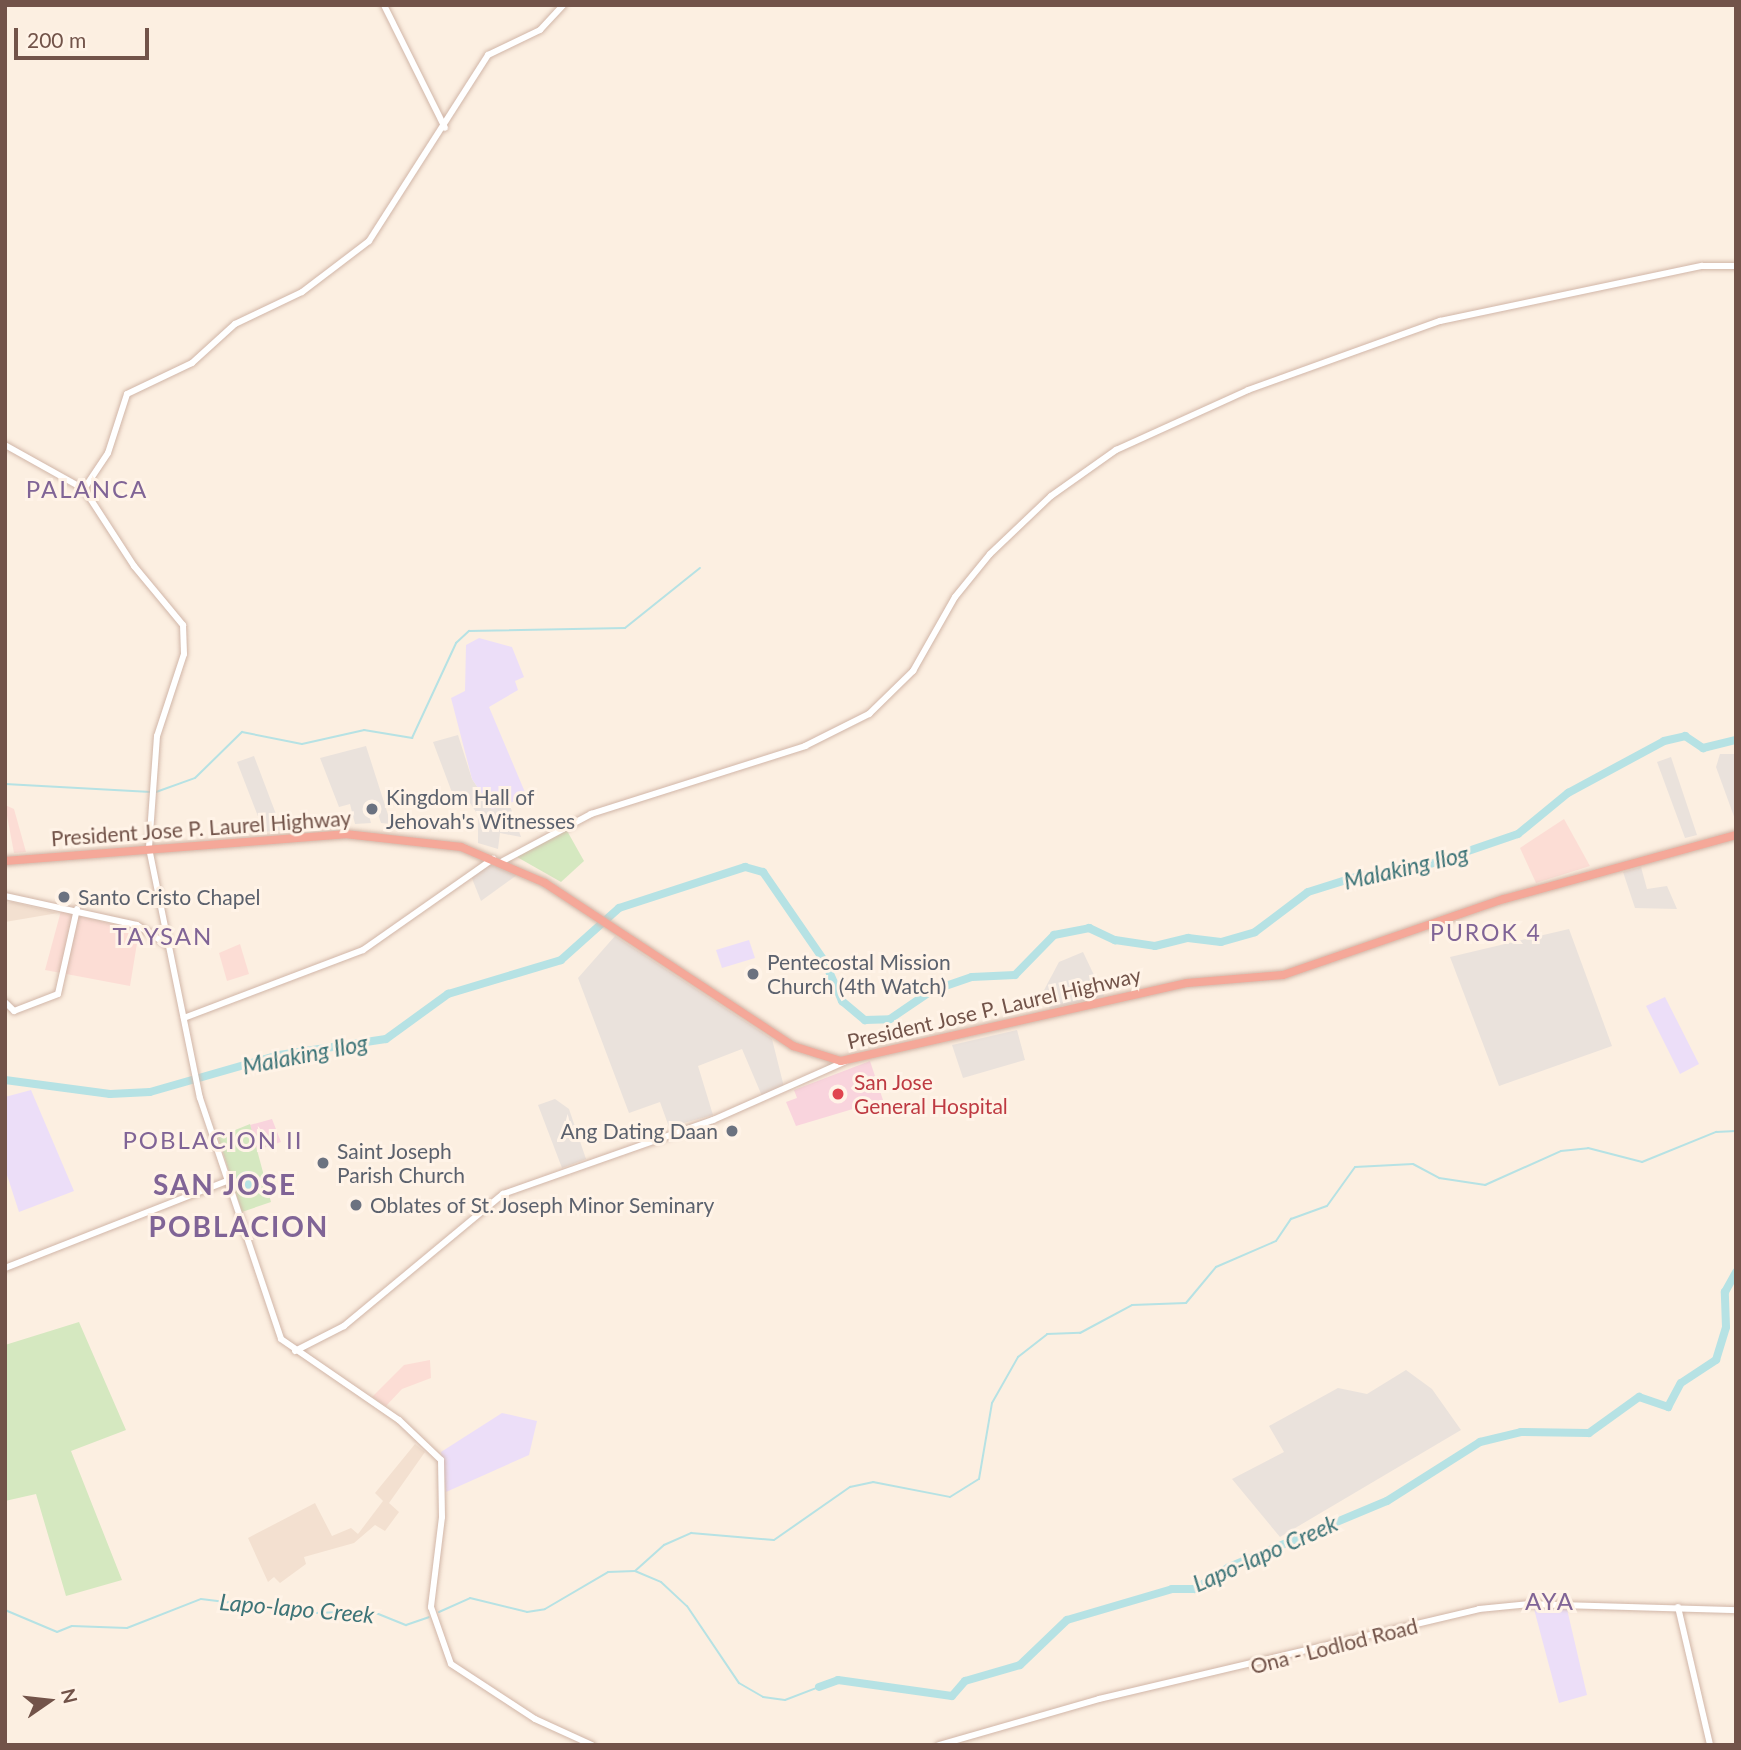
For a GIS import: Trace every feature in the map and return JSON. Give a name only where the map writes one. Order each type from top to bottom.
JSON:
[{"type":"highway","name":"President Jose P. Laurel Highway","points":[[5,861],[358,834],[433,841],[499,859],[588,910],[793,1046],[820,1059],[849,1060],[1187,983],[1283,975],[1504,900],[1736,835]]},
{"type":"main road","points":[[384,5],[445,128]]},
{"type":"main road","points":[[85,489],[108,453],[127,394],[192,363],[242,319],[326,277],[369,241],[445,128],[488,55],[540,30],[563,5]]},
{"type":"main road","points":[[184,1018],[363,950],[499,859],[591,814],[805,746],[869,713],[913,671],[955,597],[990,554],[1051,496],[1116,450],[1248,390],[1440,321],[1702,266],[1736,266]]},
{"type":"main road","points":[[5,445],[85,489],[134,566],[183,625],[184,654],[162,716],[150,798],[149,848],[197,1087],[281,1339],[399,1420],[441,1460],[442,1517],[431,1607],[446,1657],[451,1664],[534,1719],[589,1744]]},
{"type":"main road","points":[[5,896],[77,909],[137,925],[167,945]]},
{"type":"main road","points":[[5,1002],[13,1011],[58,995],[77,909]]},
{"type":"main road","points":[[295,1351],[344,1326],[503,1194],[713,1120],[849,1060]]},
{"type":"main road","points":[[5,1268],[227,1181]]},
{"type":"main road","name":"Ona - Lodlod Road","points":[[939,1745],[1066,1707],[1464,1612],[1530,1604],[1736,1610]]},
{"type":"main road","points":[[1678,1607],[1710,1745]]},
{"type":"shaded area","points":[[479,638],[512,647],[524,677],[515,681],[518,690],[489,707],[527,797],[492,809],[472,779],[451,698],[465,691],[466,645]]},
{"type":"shaded area","points":[[458,735],[472,779],[492,809],[509,803],[521,837],[500,833],[498,849],[478,843],[478,815],[468,800],[456,803],[433,742]]},
{"type":"shaded area","points":[[366,746],[391,824],[381,823],[374,802],[366,805],[371,823],[355,824],[350,804],[339,807],[320,758]]},
{"type":"shaded area","points":[[1720,754],[1736,754],[1736,822],[1716,767]]},
{"type":"shaded area","points":[[254,756],[282,830],[264,832],[237,762]]},
{"type":"shaded area","points":[[1671,757],[1697,835],[1685,838],[1657,762]]},
{"type":"shaded area","points":[[5,805],[14,809],[26,852],[14,853]]},
{"type":"shaded area","points":[[1564,819],[1590,866],[1536,883],[1520,848]]},
{"type":"shaded area","points":[[491,863],[517,875],[481,901],[471,876]]},
{"type":"shaded area","points":[[1641,867],[1647,889],[1667,886],[1677,909],[1635,908],[1623,872]]},
{"type":"shaded area","points":[[12,902],[58,913],[5,922],[5,903]]},
{"type":"shaded area","points":[[61,911],[139,931],[130,986],[45,970]]},
{"type":"shaded area","points":[[1569,929],[1612,1046],[1499,1086],[1450,957]]},
{"type":"shaded area","points":[[615,936],[772,1039],[784,1087],[762,1096],[742,1049],[698,1066],[713,1115],[669,1127],[660,1102],[629,1113],[578,978]]},
{"type":"shaded area","points":[[749,940],[755,958],[722,968],[716,950]]},
{"type":"shaded area","points":[[240,944],[249,974],[227,981],[219,953]]},
{"type":"shaded area","points":[[1083,952],[1104,996],[1050,1009],[1043,992],[1059,962]]},
{"type":"shaded area","points":[[1665,997],[1699,1064],[1680,1074],[1646,1006]]},
{"type":"shaded area","points":[[1017,1030],[1025,1060],[963,1078],[952,1045]]},
{"type":"shaded area","name":"San Jose General Hospital","points":[[870,1061],[883,1100],[796,1126],[786,1102],[797,1098],[794,1090]]},
{"type":"shaded area","points":[[31,1090],[74,1191],[19,1212],[5,1169],[5,1097]]},
{"type":"shaded area","points":[[555,1099],[569,1109],[586,1159],[562,1168],[538,1105]]},
{"type":"shaded area","points":[[272,1119],[281,1142],[257,1150],[250,1125]]},
{"type":"shaded area","points":[[430,1360],[431,1378],[402,1389],[386,1406],[372,1397],[404,1365]]},
{"type":"shaded area","points":[[1406,1370],[1432,1389],[1461,1430],[1280,1537],[1232,1479],[1284,1452],[1269,1426],[1338,1388],[1367,1394]]},
{"type":"shaded area","points":[[502,1413],[537,1421],[529,1455],[446,1492],[441,1452]]},
{"type":"shaded area","points":[[415,1444],[425,1452],[389,1503],[399,1512],[385,1531],[375,1525],[354,1543],[304,1557],[306,1564],[280,1583],[274,1577],[268,1582],[248,1538],[315,1503],[332,1536],[351,1528],[358,1534],[383,1501],[375,1493]]},
{"type":"shaded area","points":[[1534,1609],[1567,1609],[1587,1695],[1559,1703]]},
{"type":"green space","points":[[566,829],[584,861],[561,882],[517,857]]},
{"type":"green space","points":[[250,1124],[271,1202],[242,1212],[218,1137]]},
{"type":"green space","points":[[79,1322],[126,1430],[71,1451],[122,1580],[66,1596],[36,1494],[5,1501],[5,1345]]},
{"type":"water","points":[[248,1171],[257,1175],[261,1184],[257,1193],[248,1197],[239,1193],[235,1184],[239,1175]]},
{"type":"waterway","points":[[156,792],[195,778],[242,732],[302,744],[364,730],[412,738],[456,643],[469,631],[625,628],[700,568]]},
{"type":"waterway","name":"Malaking Ilog","points":[[5,1080],[110,1094],[150,1092],[279,1055],[386,1039],[448,994],[561,960],[619,908],[745,867],[763,872],[825,962],[842,1001],[865,1020],[890,1019],[931,991],[972,977],[1015,975],[1054,935],[1089,928],[1115,940],[1155,946],[1188,938],[1221,942],[1255,932],[1308,892],[1359,876],[1410,871],[1518,834],[1568,793],[1664,741],[1685,736],[1703,748],[1736,740]]},
{"type":"waterway","points":[[5,784],[151,792]]},
{"type":"waterway","points":[[635,1571],[664,1545],[691,1533],[774,1540],[850,1487],[873,1482],[950,1497],[979,1479],[992,1403],[1018,1357],[1047,1334],[1080,1333],[1132,1305],[1186,1303],[1216,1267],[1276,1241],[1291,1219],[1327,1206],[1355,1167],[1413,1164],[1439,1178],[1485,1185],[1561,1151],[1588,1148],[1642,1162],[1716,1132],[1736,1131]]},
{"type":"waterway","name":"Lapo-lapo Creek","points":[[819,1687],[838,1680],[952,1696],[965,1681],[1020,1665],[1067,1620],[1172,1589],[1195,1589],[1229,1567],[1387,1501],[1480,1442],[1521,1432],[1589,1433],[1639,1397],[1668,1407],[1681,1383],[1716,1360],[1726,1327],[1725,1292],[1736,1272]]},
{"type":"waterway","name":"Lapo-lapo Creek","points":[[439,1612],[470,1598],[527,1612],[545,1609],[608,1572],[635,1571],[661,1582],[687,1606],[739,1683],[763,1697],[785,1700],[819,1687]]},
{"type":"waterway","name":"Lapo-lapo Creek","points":[[5,1610],[57,1632],[72,1626],[127,1628],[201,1599],[315,1613],[371,1611],[406,1625],[429,1617]]},
{"type":"place","name":"Kingdom Hall of Jehovah's Witnesses","points":[[372,809]]},
{"type":"place","name":"Santo Cristo Chapel","points":[[64,897]]},
{"type":"place","name":"Pentecostal Mission Church (4th Watch)","points":[[753,974]]},
{"type":"place","name":"San Jose General Hospital","points":[[838,1094]]},
{"type":"place","name":"Ang Dating Daan","points":[[732,1131]]},
{"type":"place","name":"Saint Joseph Parish Church","points":[[323,1163]]},
{"type":"place","name":"Oblates of St. Joseph Minor Seminary","points":[[356,1205]]},
{"type":"district","name":"PALANCA","points":[[87,489]]},
{"type":"district","name":"PUROK 4","points":[[1486,932]]},
{"type":"district","name":"TAYSAN","points":[[163,936]]},
{"type":"district","name":"POBLACION II","points":[[213,1140]]},
{"type":"district","name":"SAN JOSE","points":[[225,1184]]},
{"type":"district","name":"POBLACION","points":[[239,1226]]},
{"type":"district","name":"AYA","points":[[1550,1601]]}]
